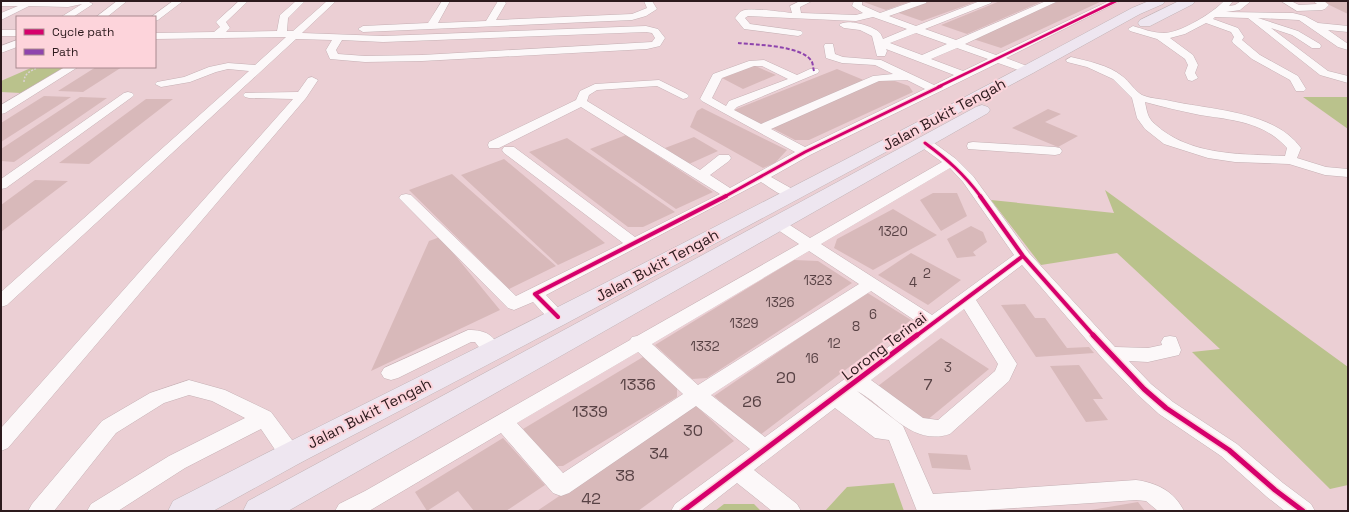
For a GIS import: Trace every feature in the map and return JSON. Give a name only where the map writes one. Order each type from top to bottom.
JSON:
[{"type":"highway","points":[[1132,13],[1147,1]]},
{"type":"highway","points":[[1132,13],[1159,1]]},
{"type":"highway","points":[[1138,27],[1194,3]]},
{"type":"highway","points":[[1119,36],[1194,3]]},
{"type":"highway","name":"Jalan Bukit Tengah","points":[[184,511],[290,454],[558,317],[1028,70],[1132,13]]},
{"type":"highway","name":"Jalan Bukit Tengah","points":[[259,511],[1071,60],[1106,43]]},
{"type":"street","points":[[1,4],[68,4],[83,1]]},
{"type":"street","points":[[68,16],[92,1]]},
{"type":"street","points":[[102,16],[123,1]]},
{"type":"street","points":[[156,17],[179,1]]},
{"type":"street","points":[[217,35],[225,28],[221,22],[244,1]]},
{"type":"street","points":[[291,34],[283,17],[301,1]]},
{"type":"street","points":[[1,301],[257,68],[291,34],[332,1]]},
{"type":"street","points":[[432,25],[446,1]]},
{"type":"street","points":[[157,35],[291,34],[490,22],[632,17],[643,14],[652,8],[648,1]]},
{"type":"street","points":[[797,15],[795,6],[808,1]]},
{"type":"street","points":[[798,33],[747,27],[740,18],[746,13],[756,12],[775,15],[856,18],[877,15],[923,1]]},
{"type":"street","points":[[963,75],[881,43],[988,1]]},
{"type":"street","points":[[922,59],[1054,1]]},
{"type":"street","points":[[406,198],[514,304],[730,194],[804,152],[1116,1]]},
{"type":"street","points":[[1160,36],[1172,35],[1213,14],[1229,1]]},
{"type":"street","points":[[1213,14],[1237,8],[1247,1]]},
{"type":"street","points":[[1285,1],[1296,8],[1322,7],[1324,5],[1317,1]]},
{"type":"street","points":[[857,2],[860,8],[877,15],[1028,70]]},
{"type":"street","points":[[490,22],[501,3]]},
{"type":"street","points":[[748,3],[756,12]]},
{"type":"street","points":[[1,17],[30,4]]},
{"type":"street","points":[[1213,14],[1252,18],[1295,33],[1316,46]]},
{"type":"street","points":[[1213,14],[1235,30],[1239,37],[1238,41],[1246,49],[1256,57],[1294,78],[1300,89]]},
{"type":"street","points":[[1236,16],[1294,16],[1302,18],[1342,45],[1348,47]]},
{"type":"street","points":[[1252,18],[1324,73],[1348,80]]},
{"type":"street","points":[[836,25],[862,27],[876,34],[882,51],[877,62]]},
{"type":"street","points":[[1314,26],[1348,29]]},
{"type":"street","points":[[1138,27],[1160,36],[1189,57],[1194,65],[1190,72],[1192,78]]},
{"type":"street","points":[[291,34],[382,39],[646,29],[655,31],[660,38],[656,44],[647,46],[422,58],[365,59],[334,57],[331,50],[339,37]]},
{"type":"street","points":[[1,33],[16,33]]},
{"type":"street","points":[[525,52],[528,34]]},
{"type":"street","points":[[1,50],[16,43]]},
{"type":"street","points":[[829,46],[830,56],[842,60],[877,62],[934,89]]},
{"type":"street","points":[[1071,60],[1110,73],[1138,97],[1202,111],[1227,114],[1260,123],[1282,135],[1294,148],[1290,160]]},
{"type":"street","points":[[797,79],[764,63],[753,63],[717,76],[706,99],[804,152]]},
{"type":"street","points":[[195,66],[257,68]]},
{"type":"street","points":[[161,84],[186,80],[213,68],[228,66]]},
{"type":"street","points":[[1,110],[71,68]]},
{"type":"street","points":[[728,111],[733,104],[814,71]]},
{"type":"street","points":[[761,129],[877,78],[885,76],[910,77]]},
{"type":"street","points":[[1,442],[302,96],[312,80]]},
{"type":"street","points":[[494,145],[581,102],[584,93],[595,87],[659,83],[683,96]]},
{"type":"street","points":[[1,185],[128,95]]},
{"type":"street","points":[[249,95],[302,96]]},
{"type":"street","points":[[1138,97],[1143,118],[1149,126],[1169,141],[1208,154],[1235,158],[1290,160],[1325,171],[1348,174]]},
{"type":"street","points":[[581,102],[730,194]]},
{"type":"street","points":[[925,142],[951,162],[968,179],[1023,256],[1110,354],[1154,399],[1229,450],[1275,490],[1303,511]]},
{"type":"street","points":[[974,146],[1055,151]]},
{"type":"street","points":[[509,150],[633,243]]},
{"type":"street","points":[[699,175],[708,171],[724,158]]},
{"type":"street","points":[[346,511],[373,498],[502,421],[810,245],[951,162]]},
{"type":"street","points":[[1,169],[23,170]]},
{"type":"street","points":[[762,177],[791,194]]},
{"type":"street","points":[[777,224],[933,324]]},
{"type":"street","name":"Lorong Terinai","points":[[683,511],[1023,256]]},
{"type":"street","points":[[502,421],[561,486],[698,395],[870,284]]},
{"type":"street","points":[[535,294],[558,317]]},
{"type":"street","points":[[846,390],[916,424],[927,428],[943,428],[1002,376],[1008,364],[967,298]]},
{"type":"street","points":[[391,373],[468,336],[480,336],[493,350]]},
{"type":"street","points":[[638,342],[762,453]]},
{"type":"street","points":[[1110,354],[1148,355],[1172,350],[1170,342]]},
{"type":"street","points":[[40,511],[109,427],[157,398],[189,386],[218,394],[264,418],[290,454]]},
{"type":"street","points":[[846,390],[896,432],[928,507],[1136,490],[1150,491],[1164,501],[1172,511]]},
{"type":"street","points":[[99,511],[177,462],[264,418]]},
{"type":"street","points":[[738,471],[789,511]]},
{"type":"green space","points":[[31,68],[63,68],[21,93],[1,92],[1,81]]},
{"type":"green space","points":[[1303,97],[1348,97],[1348,129]]},
{"type":"green space","points":[[1105,190],[1348,367],[1348,485],[1330,489],[1192,352],[1220,349],[1117,253],[1041,265],[991,200],[1114,213]]},
{"type":"green space","points":[[894,483],[904,511],[825,511],[847,487]]},
{"type":"green space","points":[[724,504],[754,504],[761,511],[715,511]]},
{"type":"building","points":[[861,1],[912,1],[886,10]]},
{"type":"building","points":[[927,1],[978,1],[922,21],[896,12]]},
{"type":"building","points":[[1000,1],[1043,1],[967,34],[941,25]]},
{"type":"building","points":[[1059,1],[1102,1],[1001,48],[973,39]]},
{"type":"building","points":[[1321,1],[1348,1],[1348,14]]},
{"type":"building","points":[[753,65],[776,75],[743,89],[720,77]]},
{"type":"building","points":[[94,68],[120,68],[83,92],[58,91]]},
{"type":"building","points":[[837,69],[866,81],[763,125],[734,110]]},
{"type":"building","points":[[881,80],[895,81],[909,86],[913,92],[809,140],[795,140],[772,128]]},
{"type":"building","points":[[44,96],[71,97],[1,142],[1,123]]},
{"type":"building","points":[[80,97],[107,98],[14,162],[1,161],[1,149]]},
{"type":"building","points":[[146,99],[173,99],[89,164],[59,163]]},
{"type":"building","points":[[702,108],[787,150],[775,163],[763,168],[690,127],[697,111]]},
{"type":"building","points":[[1048,109],[1061,114],[1045,122],[1078,136],[1058,147],[1012,128]]},
{"type":"building","points":[[626,135],[713,192],[676,209],[590,149]]},
{"type":"building","points":[[694,137],[718,151],[689,164],[665,148]]},
{"type":"building","points":[[567,138],[675,212],[643,227],[628,227],[529,152]]},
{"type":"building","points":[[504,159],[605,243],[558,265],[461,175]]},
{"type":"building","points":[[452,174],[556,266],[509,289],[409,190]]},
{"type":"building","points":[[35,180],[68,181],[1,232],[1,205]]},
{"type":"building","points":[[933,193],[957,193],[967,216],[941,231],[920,200]]},
{"type":"building","points":[[893,209],[937,235],[873,270],[834,248],[837,239]]},
{"type":"building","points":[[971,226],[983,232],[987,242],[973,252],[976,256],[957,258],[947,239]]},
{"type":"building","points":[[440,237],[500,310],[371,371],[429,241]]},
{"type":"building","points":[[911,253],[961,280],[928,305],[878,275]]},
{"type":"building","points":[[794,260],[818,261],[852,283],[707,378],[692,379],[655,345]]},
{"type":"building","points":[[866,292],[911,320],[760,435],[714,396]]},
{"type":"building","points":[[1025,304],[1035,318],[1045,318],[1067,348],[1089,347],[1094,353],[1036,357],[1001,305]]},
{"type":"building","points":[[941,338],[989,369],[926,421],[878,386]]},
{"type":"building","points":[[643,357],[677,386],[677,397],[563,466],[553,466],[523,429]]},
{"type":"building","points":[[1079,365],[1103,399],[1093,399],[1108,420],[1086,422],[1050,366]]},
{"type":"building","points":[[695,405],[734,441],[638,511],[537,511]]},
{"type":"building","points":[[503,438],[545,485],[506,511],[474,511],[458,491],[427,511],[415,492]]},
{"type":"building","points":[[928,453],[967,455],[971,470],[932,468]]},
{"type":"building","points":[[1138,502],[1145,511],[1091,511],[1091,510]]},
{"type":"marked path","points":[[738,43],[790,49],[807,57],[812,62],[814,71]]},
{"type":"cycle path","points":[[558,317],[535,294],[730,194],[805,152],[1116,1]]},
{"type":"cycle path","points":[[925,143],[951,162],[968,179],[1023,256],[1110,354],[1144,389],[1166,408],[1229,450],[1275,490],[1303,511]]},
{"type":"cycle path","points":[[683,511],[1023,256]]}]
